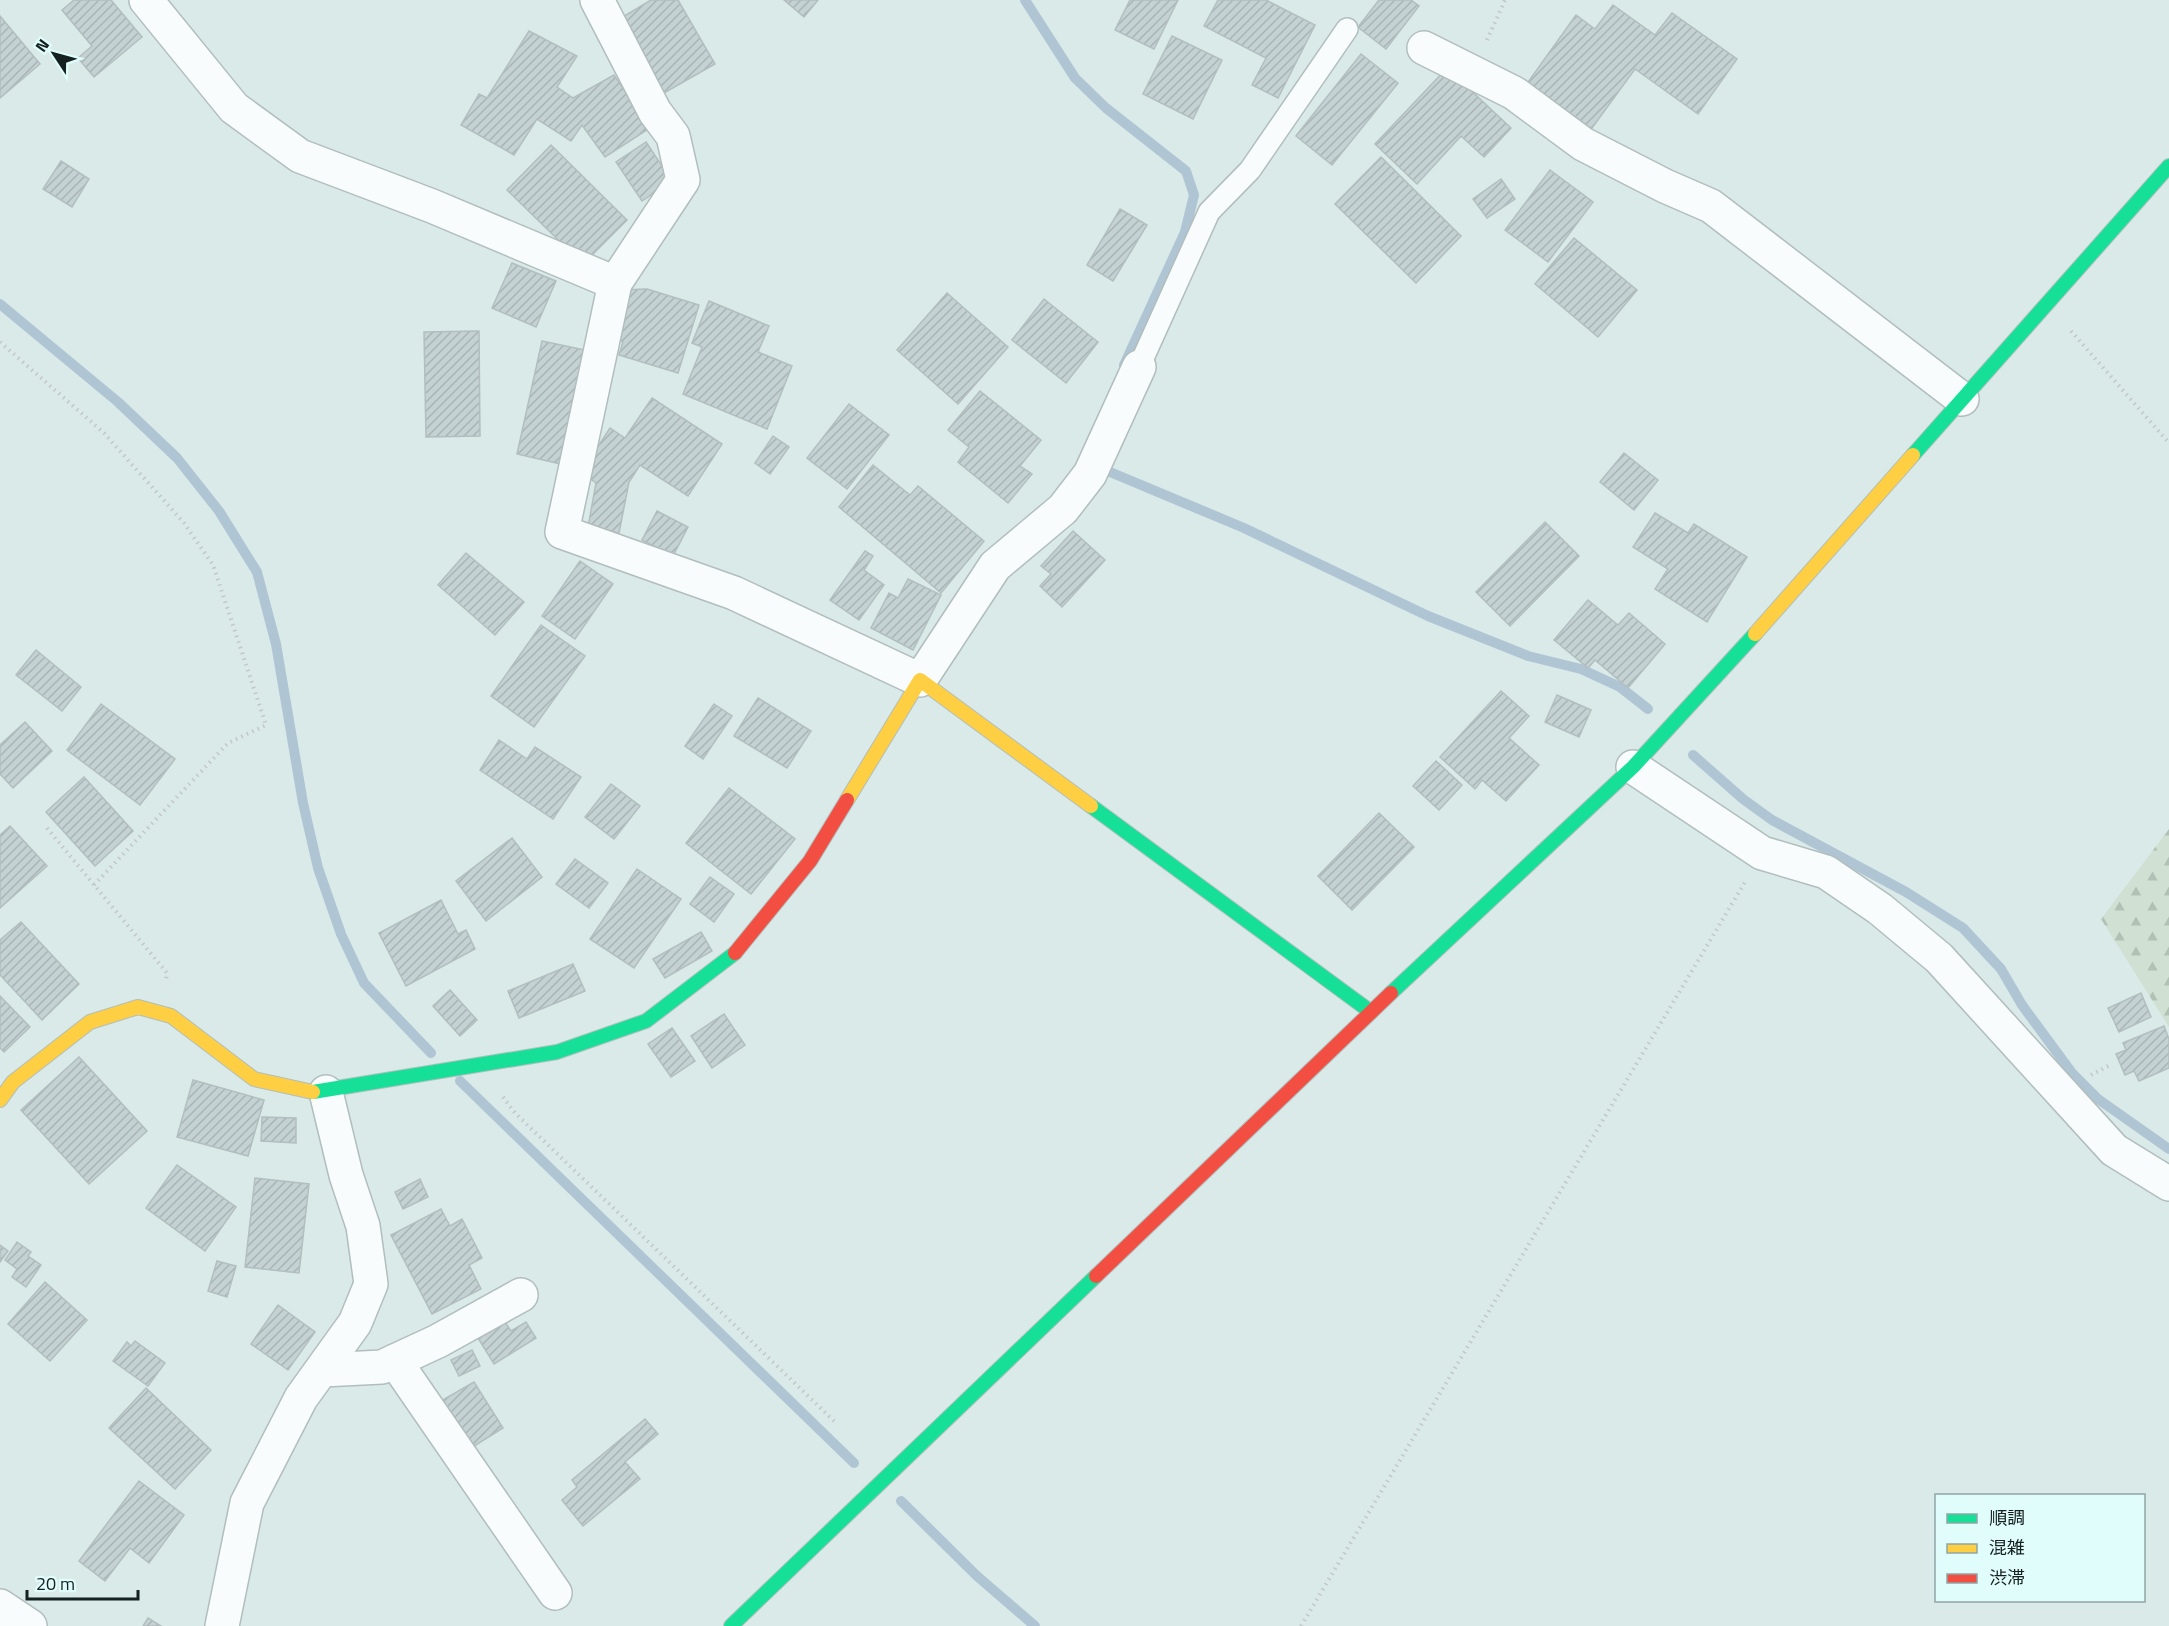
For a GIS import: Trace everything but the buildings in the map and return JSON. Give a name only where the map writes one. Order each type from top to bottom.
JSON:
[{"type":"street","points":[[146,0],[234,108],[300,156],[432,206],[615,283]]},
{"type":"street","points":[[597,0],[655,111],[673,136],[683,180],[615,283],[562,532],[734,593],[920,680],[1371,1012]]},
{"type":"street","points":[[1424,48],[1514,93],[1583,144],[1665,186],[1711,206],[1962,399]]},
{"type":"street","points":[[731,1626],[1371,1012],[1633,767],[1744,646],[2169,166]]},
{"type":"street","points":[[0,1100],[13,1082],[90,1022],[138,1007],[171,1016],[254,1079],[316,1094],[557,1052],[646,1021],[730,960],[810,861],[920,680],[995,566],[1063,509],[1090,474],[1139,367]]},
{"type":"street","points":[[1633,767],[1762,853],[1826,872],[1880,909],[1939,958],[2114,1150],[2169,1184]]},
{"type":"street","points":[[222,1626],[247,1503],[301,1398],[355,1323],[371,1284],[363,1226],[346,1175],[326,1092]]},
{"type":"street","points":[[322,1370],[382,1367],[520,1296]]},
{"type":"street","points":[[395,1360],[555,1593]]},
{"type":"street","points":[[0,1606],[30,1626]]},
{"type":"lane","points":[[1139,367],[1209,212],[1250,170],[1347,29]]},
{"type":"path","points":[[1473,73],[1505,0]]},
{"type":"path","points":[[2047,304],[2169,443]]},
{"type":"path","points":[[0,342],[104,433],[190,531],[213,565],[266,725],[228,743],[94,885]]},
{"type":"path","points":[[47,828],[167,974],[156,1012]]},
{"type":"path","points":[[1301,1626],[1762,853]]},
{"type":"path","points":[[2092,1074],[2110,1065]]},
{"type":"path","points":[[480,1066],[515,1113],[837,1424]]},
{"type":"green space","points":[[2169,829],[2169,1027],[2101,919]]},
{"type":"waterway","points":[[1025,0],[1075,78],[1106,108],[1186,171],[1194,195],[1185,232],[1124,365]]},
{"type":"waterway","points":[[0,304],[118,402],[177,458],[219,511],[257,572],[276,644],[303,803],[318,868],[341,934],[364,983],[431,1053]]},
{"type":"waterway","points":[[1098,467],[1244,528],[1428,616],[1528,656],[1581,669],[1620,687],[1648,709]]},
{"type":"waterway","points":[[1693,755],[1743,799],[1772,820],[1906,892],[1963,928],[2001,969],[2022,1005],[2072,1073],[2098,1099],[2169,1149]]},
{"type":"waterway","points":[[460,1081],[854,1463]]},
{"type":"waterway","points":[[901,1501],[977,1576],[1035,1626]]},
{"type":"traffic: fast","points":[[1913,455],[2169,166]]},
{"type":"traffic: fast","points":[[1391,993],[1633,767],[1755,634]]},
{"type":"traffic: fast","points":[[1091,806],[1371,1012]]},
{"type":"traffic: fast","points":[[313,1092],[557,1052],[646,1021],[735,953]]},
{"type":"traffic: fast","points":[[731,1626],[1096,1276]]},
{"type":"traffic: slow","points":[[1755,634],[1913,455]]},
{"type":"traffic: slow","points":[[847,800],[920,680],[1091,806]]},
{"type":"traffic: slow","points":[[0,1100],[13,1082],[90,1022],[138,1007],[171,1016],[254,1079],[313,1092]]},
{"type":"traffic: jam","points":[[735,953],[810,861],[847,800]]},
{"type":"traffic: jam","points":[[1096,1276],[1391,993]]}]
